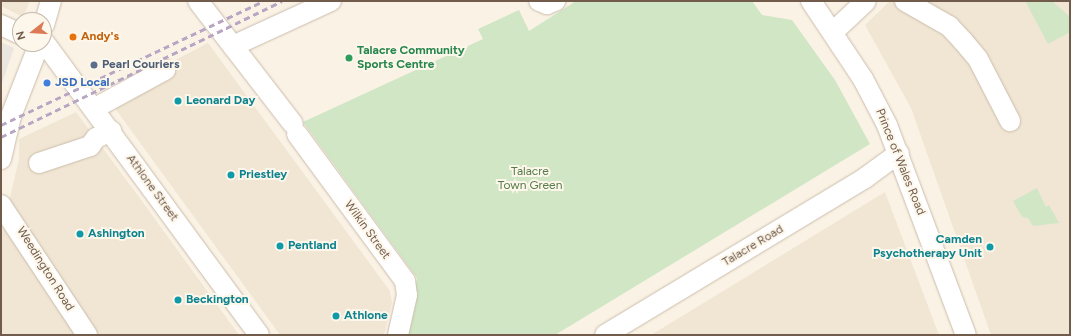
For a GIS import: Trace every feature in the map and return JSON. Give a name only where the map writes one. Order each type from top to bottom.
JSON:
[{"type":"street","points":[[48,12],[51,1]]},
{"type":"street","name":"Wilkin Street","points":[[198,1],[295,129],[405,282],[406,295],[398,335]]},
{"type":"street","points":[[233,46],[331,1]]},
{"type":"street","points":[[539,1],[547,4],[555,1]]},
{"type":"street","name":"Prince of Wales Road","points":[[811,1],[833,32],[872,93],[899,153],[966,335]]},
{"type":"street","points":[[833,32],[866,1]]},
{"type":"street","points":[[905,1],[949,26],[964,40],[978,59],[1010,121]]},
{"type":"street","points":[[1,25],[12,30]]},
{"type":"street","points":[[1,160],[11,116],[36,52]]},
{"type":"street","name":"Athlone Street","points":[[52,52],[95,108],[259,335]]},
{"type":"street","points":[[95,108],[165,70]]},
{"type":"street","points":[[39,163],[90,146],[96,138],[111,131]]},
{"type":"street","name":"Talacre Road","points":[[605,335],[865,178],[899,153]]},
{"type":"street","name":"Weedington Road","points":[[1,205],[87,335]]},
{"type":"shaded area","points":[[1,1],[30,1],[25,12],[13,12],[1,6]]},
{"type":"shaded area","points":[[890,1],[1070,1],[1070,335],[991,335],[911,108],[865,25]]},
{"type":"shaded area","points":[[1,42],[12,47],[13,52],[1,86]]},
{"type":"shaded area","points":[[208,43],[390,291],[392,303],[384,335],[280,335],[106,96]]},
{"type":"shaded area","points":[[76,112],[239,335],[1,335],[1,236],[19,159],[19,139]]},
{"type":"shaded area","points":[[885,192],[939,335],[651,335]]},
{"type":"green space","name":"Talacre Town Green","points":[[576,1],[752,1],[762,15],[792,20],[835,80],[870,144],[555,335],[407,335],[417,278],[303,122],[483,39],[478,29],[519,10],[529,31]]},
{"type":"green space","points":[[1025,1],[1052,1],[1070,17],[1070,32],[1048,44]]},
{"type":"green space","points":[[1037,188],[1046,207],[1049,205],[1059,223],[1033,226],[1028,218],[1022,217],[1013,201]]},
{"type":"railway","points":[[1,125],[263,1]]},
{"type":"railway","points":[[1,137],[282,1]]},
{"type":"place","name":"Andy's","points":[[73,37]]},
{"type":"place","name":"Talacre Community Sports Centre","points":[[349,58]]},
{"type":"place","name":"Pearl Couriers","points":[[94,65]]},
{"type":"place","name":"JSD Local","points":[[47,83]]},
{"type":"place","name":"Leonard Day","points":[[178,101]]},
{"type":"place","name":"Priestley","points":[[231,175]]},
{"type":"place","name":"Ashington","points":[[80,234]]},
{"type":"place","name":"Pentland","points":[[280,246]]},
{"type":"place","name":"Camden Psychotherapy Unit","points":[[990,247]]},
{"type":"place","name":"Beckington","points":[[178,300]]},
{"type":"place","name":"Athlone","points":[[336,316]]}]
